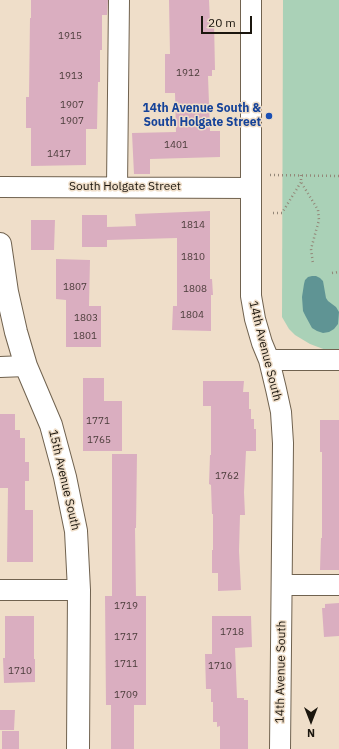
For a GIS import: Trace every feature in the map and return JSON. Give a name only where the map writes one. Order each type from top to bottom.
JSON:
[{"type":"main road","name":"15th Avenue South","points":[[0,244],[7,292],[16,332],[26,366],[51,425],[65,477],[76,531],[79,590],[78,749]]},
{"type":"street","points":[[117,187],[120,0]]},
{"type":"street","name":"14th Avenue South","points":[[251,0],[251,296],[255,320],[262,344],[270,360],[280,412],[283,443],[280,749]]},
{"type":"street","name":"South Holgate Street","points":[[0,187],[251,188]]},
{"type":"street","points":[[270,360],[339,360]]},
{"type":"street","points":[[0,366],[26,366]]},
{"type":"street","points":[[282,585],[339,585]]},
{"type":"street","points":[[0,590],[79,590]]},
{"type":"path","points":[[269,175],[339,176]]},
{"type":"path","points":[[301,175],[301,182],[318,210],[319,220],[311,249],[313,264]]},
{"type":"path","points":[[273,213],[282,213],[301,182]]},
{"type":"path","points":[[332,273],[339,272]]},
{"type":"green space","points":[[283,0],[339,0],[339,350],[326,350],[310,344],[295,335],[289,329],[282,317]]},
{"type":"water","points":[[312,276],[316,276],[323,281],[326,298],[336,307],[339,312],[338,324],[329,332],[323,333],[312,328],[303,311],[302,297],[305,280]]},
{"type":"building","points":[[31,0],[108,0],[107,15],[102,15],[102,50],[100,50],[100,82],[98,82],[97,129],[86,129],[86,165],[31,166],[31,128],[26,128],[26,97],[29,97]]},
{"type":"building","points":[[169,0],[209,0],[210,22],[214,22],[215,70],[212,70],[212,76],[208,76],[210,131],[220,131],[220,157],[150,159],[150,174],[134,174],[132,133],[176,132],[175,93],[165,93],[165,54],[170,54]]},
{"type":"building","points":[[210,211],[210,279],[212,279],[213,295],[211,295],[211,331],[172,330],[173,306],[177,306],[177,238],[107,240],[107,247],[82,247],[82,215],[107,215],[107,227],[136,226],[135,214]]},
{"type":"building","points":[[31,220],[55,220],[54,250],[31,250]]},
{"type":"building","points":[[56,259],[90,260],[89,306],[101,306],[101,347],[66,347],[66,300],[56,299]]},
{"type":"building","points":[[83,378],[104,378],[104,401],[122,401],[122,451],[83,451]]},
{"type":"building","points":[[203,381],[244,381],[243,392],[249,392],[249,409],[251,409],[251,419],[254,419],[254,429],[256,429],[256,451],[246,451],[244,492],[245,515],[240,515],[239,551],[241,590],[218,591],[218,573],[212,573],[213,514],[211,485],[209,484],[211,455],[211,406],[203,406]]},
{"type":"building","points":[[0,414],[15,414],[15,430],[20,430],[20,438],[25,438],[25,462],[29,462],[29,481],[25,481],[25,510],[33,510],[33,562],[7,562],[8,488],[0,488]]},
{"type":"building","points":[[320,420],[339,420],[339,570],[320,570],[322,538],[322,452],[320,452]]},
{"type":"building","points":[[112,454],[137,454],[135,528],[136,596],[146,596],[146,705],[134,705],[134,749],[111,749],[111,705],[106,705],[105,596],[112,596]]},
{"type":"building","points":[[339,603],[339,636],[324,637],[322,608],[325,608],[325,604]]},
{"type":"building","points":[[5,616],[34,616],[35,682],[4,683],[3,658],[5,658]]},
{"type":"building","points":[[212,616],[251,616],[252,647],[235,648],[237,698],[244,698],[244,700],[248,700],[248,749],[220,749],[220,726],[217,727],[217,722],[213,722],[213,702],[211,702],[211,689],[206,689],[205,654],[212,654]]},
{"type":"building","points":[[0,710],[15,710],[14,730],[0,730]]},
{"type":"building","points":[[2,731],[19,731],[19,749],[2,749]]},
{"type":"place","name":"14th Avenue South & South Holgate Street","points":[[269,116]]}]
